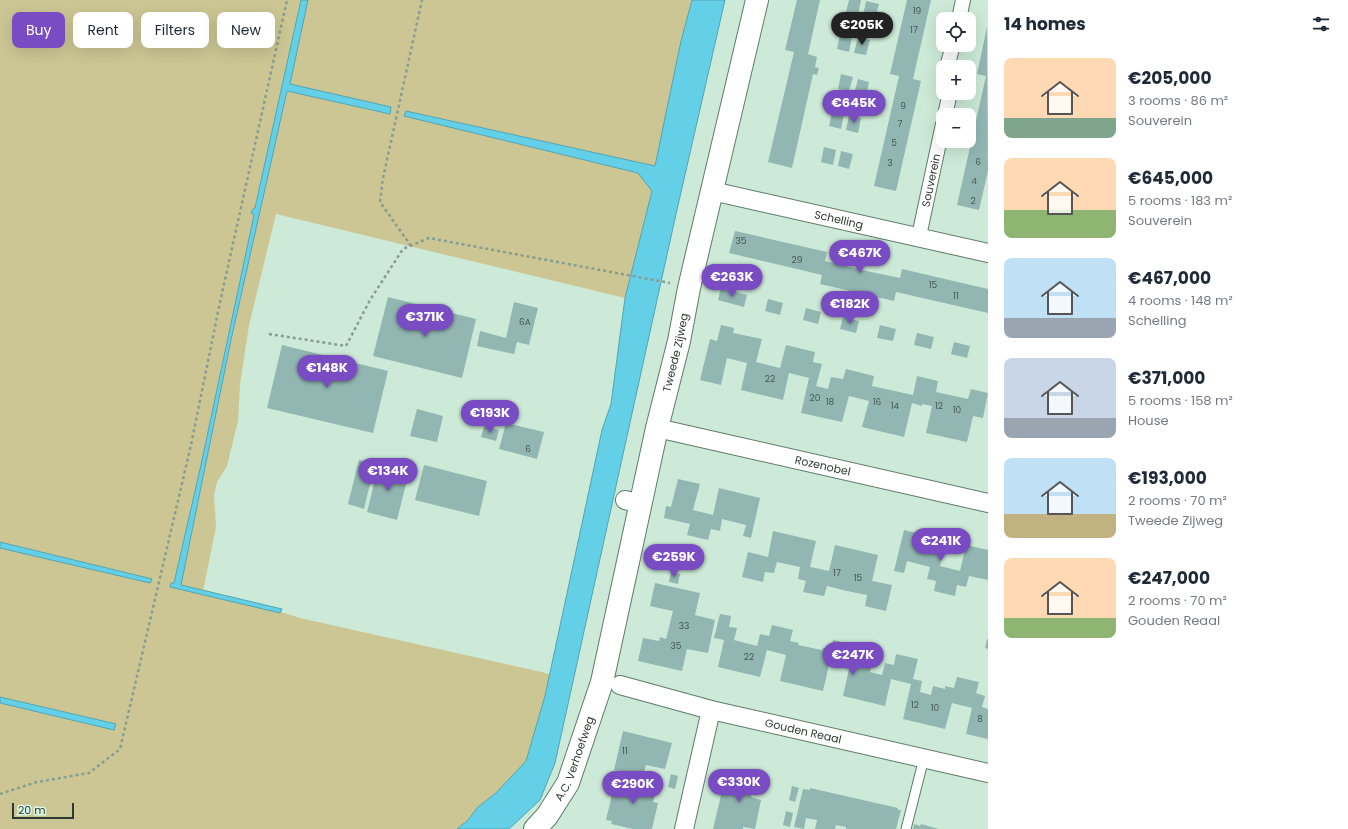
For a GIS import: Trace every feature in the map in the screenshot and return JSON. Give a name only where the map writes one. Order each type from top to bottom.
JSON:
[{"type":"street","name":"Tweede Zijweg","points":[[611,683],[633,502],[657,428],[679,341],[689,288],[757,0]]},
{"type":"street","points":[[960,12],[963,0]]},
{"type":"street","name":"Souverein","points":[[919,236],[938,148]]},
{"type":"street","name":"Schelling","points":[[712,191],[919,236],[988,253]]},
{"type":"street","name":"Rozenobel","points":[[657,428],[988,503]]},
{"type":"street","name":"Gouden Reaal","points":[[611,683],[711,710],[988,773]]},
{"type":"street","name":"A.C. Verhoefweg","points":[[536,829],[547,816],[568,783],[611,683]]},
{"type":"street","points":[[684,829],[711,710]]},
{"type":"lane","points":[[906,829],[924,758]]},
{"type":"path","points":[[0,794],[37,782],[89,773],[120,749],[191,445],[219,306],[287,0]]},
{"type":"path","points":[[411,246],[380,202],[383,178],[422,0]]},
{"type":"path","points":[[269,334],[346,346],[370,300],[403,249],[429,238],[665,282]]},
{"type":"shaded area","points":[[0,0],[301,0],[255,208],[253,209],[254,215],[174,584],[300,618],[550,674],[526,761],[496,793],[478,807],[468,820],[457,829],[0,829],[0,703],[114,730],[116,724],[0,697],[0,548],[150,583],[152,579],[0,542]]},
{"type":"shaded area","points":[[308,0],[692,0],[681,41],[655,166],[406,111],[405,116],[638,173],[652,191],[625,298],[276,214],[249,325],[240,384],[238,421],[227,466],[217,482],[214,495],[216,527],[203,591],[181,585],[231,340],[287,91],[389,114],[391,108],[289,84]]},
{"type":"water","points":[[301,0],[308,0],[290,84],[391,107],[390,114],[287,91],[231,340],[181,585],[282,609],[280,613],[170,587],[171,583],[174,583],[201,465],[254,215],[251,213],[255,208]]},
{"type":"water","points":[[692,0],[725,0],[676,214],[555,763],[540,800],[509,829],[457,829],[468,820],[478,807],[496,793],[526,761],[545,696],[602,430],[611,404],[625,298],[652,191],[638,173],[404,116],[406,111],[655,166],[681,41]]},
{"type":"water","points":[[0,542],[152,579],[150,583],[0,548]]},
{"type":"water","points":[[0,697],[116,724],[114,730],[0,703]]},
{"type":"building","points":[[797,0],[820,0],[808,54],[817,57],[815,67],[819,68],[817,75],[813,74],[792,168],[768,162],[794,52],[785,50]]},
{"type":"building","points":[[849,0],[861,0],[858,15],[846,12]]},
{"type":"building","points":[[907,0],[931,0],[913,79],[921,81],[896,191],[874,186],[899,76],[890,74]]},
{"type":"building","points":[[866,1],[879,4],[875,19],[863,16]]},
{"type":"building","points":[[987,27],[988,171],[979,210],[957,205],[970,148],[976,148],[976,120],[986,76],[977,74]]},
{"type":"building","points":[[840,35],[852,37],[849,52],[837,49]]},
{"type":"building","points":[[858,37],[870,40],[866,55],[854,53]]},
{"type":"building","points":[[841,74],[853,77],[849,91],[838,89]]},
{"type":"building","points":[[858,79],[869,82],[866,96],[854,94]]},
{"type":"building","points":[[832,112],[844,114],[841,129],[829,126]]},
{"type":"building","points":[[849,115],[861,118],[858,133],[846,130]]},
{"type":"building","points":[[824,147],[836,150],[833,165],[821,162]]},
{"type":"building","points":[[841,151],[853,154],[849,169],[838,166]]},
{"type":"building","points":[[735,231],[827,252],[825,261],[862,270],[900,278],[902,269],[988,289],[988,313],[896,292],[894,301],[820,284],[822,275],[729,253]]},
{"type":"building","points":[[721,288],[747,295],[744,307],[718,300]]},
{"type":"building","points":[[388,297],[476,319],[462,378],[373,356]]},
{"type":"building","points":[[768,299],[783,303],[780,315],[765,311]]},
{"type":"building","points":[[514,302],[538,308],[529,345],[517,342],[514,354],[477,346],[480,331],[506,338]]},
{"type":"building","points":[[806,308],[821,312],[818,324],[803,320]]},
{"type":"building","points":[[843,317],[859,321],[856,333],[840,329]]},
{"type":"building","points":[[721,325],[734,328],[733,333],[762,339],[756,362],[780,368],[786,345],[815,352],[813,362],[822,364],[816,386],[828,389],[831,377],[843,379],[846,369],[874,376],[872,386],[913,395],[917,376],[938,381],[936,392],[968,399],[971,389],[988,393],[983,418],[973,416],[967,442],[926,433],[932,406],[922,404],[922,406],[912,403],[904,437],[862,427],[869,401],[849,396],[842,422],[801,413],[809,378],[789,373],[783,400],[741,390],[747,363],[727,358],[721,385],[700,380],[710,339],[717,341]]},
{"type":"building","points":[[880,325],[896,329],[893,341],[877,338]]},
{"type":"building","points":[[917,333],[934,337],[931,349],[914,345]]},
{"type":"building","points":[[954,342],[970,346],[967,358],[951,354]]},
{"type":"building","points":[[282,345],[388,371],[373,433],[267,408]]},
{"type":"building","points":[[417,409],[443,416],[437,442],[410,436]]},
{"type":"building","points":[[506,423],[544,432],[537,459],[499,449]]},
{"type":"building","points":[[484,426],[499,430],[496,441],[481,437]]},
{"type":"building","points":[[359,460],[375,463],[364,509],[348,504]]},
{"type":"building","points":[[379,464],[409,472],[397,520],[367,512]]},
{"type":"building","points":[[424,465],[487,481],[479,516],[415,500]]},
{"type":"building","points":[[678,479],[700,484],[693,510],[713,515],[719,488],[760,498],[751,538],[743,536],[746,525],[722,519],[720,531],[711,529],[708,540],[687,535],[690,524],[664,518],[666,506],[671,507]]},
{"type":"building","points":[[904,530],[946,540],[940,566],[960,571],[966,545],[988,550],[988,580],[969,576],[966,587],[957,585],[955,596],[934,591],[936,581],[927,579],[930,567],[907,561],[904,573],[894,571]]},
{"type":"building","points":[[773,531],[816,541],[810,567],[829,571],[835,545],[878,555],[872,581],[892,585],[886,611],[865,606],[867,595],[827,586],[824,596],[803,592],[806,581],[798,579],[800,567],[777,562],[774,573],[765,572],[763,582],[742,577],[748,552],[768,557]]},
{"type":"building","points":[[671,572],[680,574],[678,584],[669,582]]},
{"type":"building","points":[[655,583],[700,593],[695,615],[715,620],[708,653],[687,649],[682,671],[638,661],[643,638],[659,641],[660,637],[666,639],[673,611],[650,606]]},
{"type":"building","points":[[720,614],[731,616],[729,627],[737,628],[734,640],[757,646],[760,634],[769,636],[772,625],[793,630],[790,641],[799,643],[798,645],[822,650],[823,648],[831,650],[833,640],[856,645],[853,655],[873,662],[870,672],[882,675],[885,663],[894,665],[896,654],[918,659],[913,679],[922,681],[920,692],[931,695],[933,686],[945,689],[945,686],[954,688],[957,677],[979,682],[976,693],[985,696],[982,707],[988,709],[988,739],[966,734],[972,708],[952,703],[945,729],[903,719],[911,684],[891,679],[885,706],[843,696],[849,669],[829,665],[823,691],[780,681],[786,655],[767,650],[760,677],[718,667],[724,640],[714,638]]},
{"type":"building","points":[[988,639],[988,649],[985,648]]},
{"type":"building","points":[[623,731],[672,743],[665,769],[646,765],[643,776],[614,770]]},
{"type":"building","points":[[728,771],[766,780],[764,790],[753,787],[751,797],[761,800],[755,829],[743,827],[743,829],[713,829]]},
{"type":"building","points":[[671,774],[678,776],[675,789],[668,787]]},
{"type":"building","points":[[616,778],[657,787],[653,802],[658,803],[652,829],[633,829],[611,824],[612,821],[606,820]]},
{"type":"building","points":[[792,786],[799,788],[795,802],[789,800]]},
{"type":"building","points":[[810,788],[898,808],[898,810],[901,810],[896,829],[846,829],[846,827],[836,825],[835,829],[815,829],[817,820],[806,818],[804,829],[794,827],[803,789],[810,790]]},
{"type":"building","points":[[786,811],[793,813],[790,827],[783,825]]},
{"type":"building","points":[[914,824],[920,826],[921,824],[939,829],[913,829]]}]
